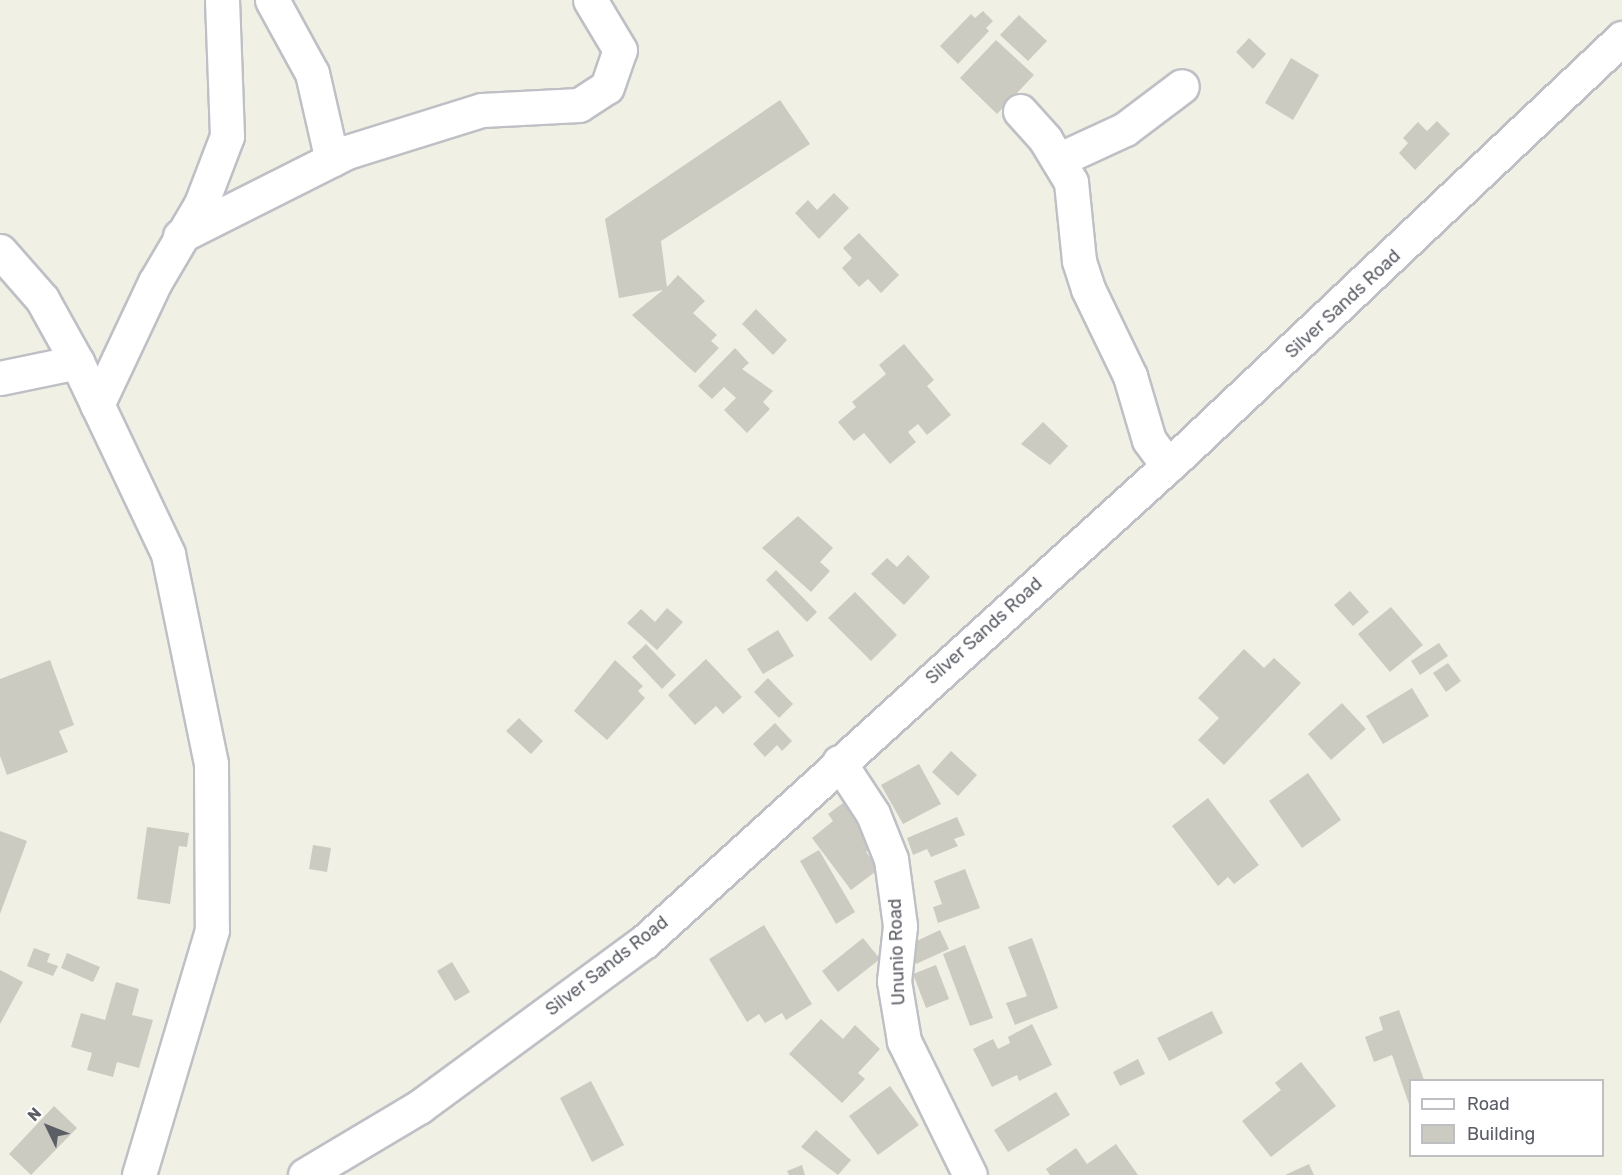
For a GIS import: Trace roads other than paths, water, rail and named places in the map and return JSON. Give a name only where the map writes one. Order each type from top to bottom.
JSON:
[{"type":"street","points":[[97,405],[180,236],[201,204],[227,136],[222,0]]},
{"type":"street","points":[[272,0],[312,73],[332,160]]},
{"type":"street","points":[[180,236],[332,160],[482,110],[579,105],[607,87],[620,50],[590,0]]},
{"type":"street","name":"Silver Sands Road","points":[[305,1175],[419,1107],[644,942],[839,762],[1168,466],[1622,38]]},
{"type":"street","points":[[1058,160],[1125,129],[1182,86]]},
{"type":"street","points":[[1020,111],[1058,160],[1076,198],[1079,261],[1088,289],[1130,376],[1149,440],[1168,466]]},
{"type":"street","points":[[0,251],[42,299],[77,362],[168,554],[211,764],[212,930],[140,1175]]},
{"type":"street","points":[[0,378],[77,362]]},
{"type":"street","name":"Ununio Road","points":[[839,762],[873,814],[891,859],[900,926],[894,981],[904,1041],[970,1175]]}]
